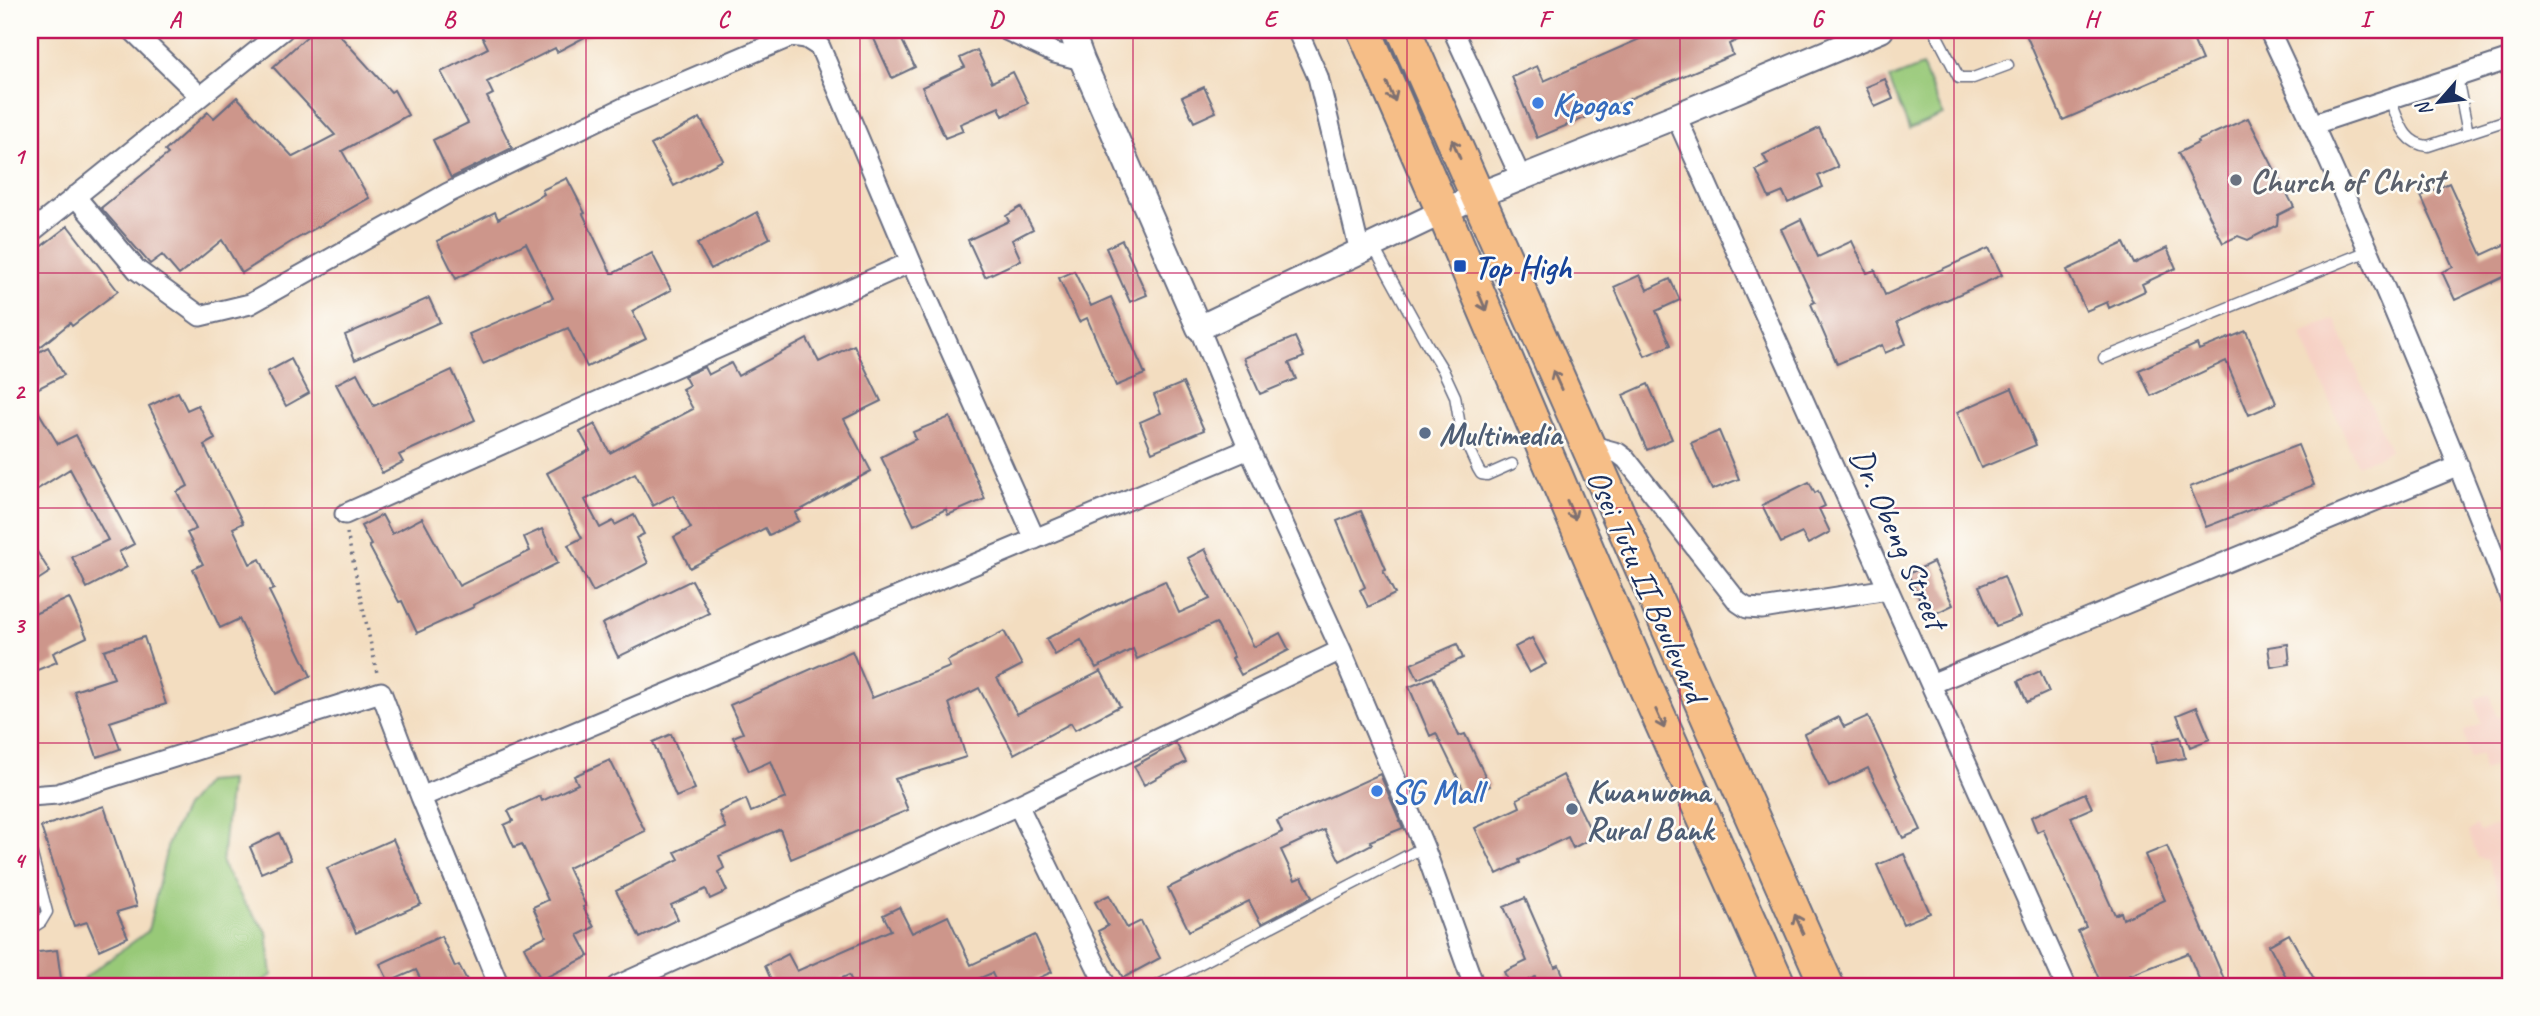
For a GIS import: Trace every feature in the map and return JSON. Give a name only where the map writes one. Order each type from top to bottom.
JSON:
[{"type":"highway","name":"Osei Tutu II Boulevard","points":[[1363,30],[1643,681],[1779,986]]},
{"type":"highway","name":"Osei Tutu II Boulevard","points":[[1404,30],[1827,986]]},
{"type":"street","points":[[132,30],[200,96]]},
{"type":"street","points":[[30,233],[283,30]]},
{"type":"street","points":[[1006,30],[1055,53],[1082,60]]},
{"type":"street","points":[[1071,30],[1249,449],[1341,650],[1424,847],[1474,986]]},
{"type":"street","points":[[1297,30],[1318,77],[1366,249]]},
{"type":"street","points":[[1452,30],[1521,178]]},
{"type":"street","points":[[2269,30],[2314,124],[2368,251],[2459,466],[2510,597]]},
{"type":"street","points":[[1199,328],[1476,196],[1676,117],[1868,32]]},
{"type":"street","points":[[75,196],[137,270],[200,316],[250,304],[448,193],[625,107],[792,36],[806,38],[820,47],[911,262],[1035,539]]},
{"type":"street","points":[[2314,124],[2510,59]]},
{"type":"street","name":"Dr. Obeng Street","points":[[1676,117],[2066,986]]},
{"type":"street","points":[[345,514],[911,262]]},
{"type":"street","points":[[1585,444],[1618,453],[1626,458],[1738,601],[1747,608],[1762,609],[1888,589]]},
{"type":"street","points":[[421,797],[1249,449]]},
{"type":"street","points":[[1931,684],[2459,466]]},
{"type":"street","points":[[617,986],[1018,805],[1341,650]]},
{"type":"street","points":[[30,796],[57,794],[381,692],[499,986]]},
{"type":"street","points":[[1018,805],[1106,986]]},
{"type":"lane","points":[[1934,30],[1959,78],[1973,78],[2008,65]]},
{"type":"lane","points":[[2457,77],[2468,132]]},
{"type":"lane","points":[[2390,100],[2403,131],[2410,141],[2418,145],[2428,146],[2510,119]]},
{"type":"lane","points":[[1366,249],[1443,370],[1455,396],[1461,432],[1481,474],[1487,475],[1512,464]]},
{"type":"lane","points":[[2104,358],[2368,251]]},
{"type":"lane","points":[[1157,986],[1424,847]]},
{"type":"lane","points":[[30,929],[41,922],[47,912],[31,851]]},
{"type":"path","points":[[345,514],[344,522],[381,692]]},
{"type":"shaded area","points":[[2335,319],[2390,451],[2357,465],[2301,333]]},
{"type":"shaded area","points":[[2490,693],[2497,717],[2510,716],[2510,749],[2500,754],[2505,762],[2510,760],[2510,792],[2502,765],[2483,771],[2480,754],[2469,759],[2463,732],[2481,723],[2475,699]]},
{"type":"shaded area","points":[[2510,821],[2510,925],[2487,860],[2478,858],[2468,832],[2476,825],[2479,832]]},
{"type":"green space","points":[[1922,66],[1943,115],[1909,129],[1889,79]]},
{"type":"green space","points":[[230,780],[222,864],[244,902],[267,932],[272,975],[257,986],[82,986],[84,978],[148,931],[168,843],[185,807],[206,782]]},
{"type":"building","points":[[314,30],[335,30],[391,92],[394,90],[408,115],[342,151],[369,198],[242,273],[222,240],[179,275],[162,255],[150,264],[101,208],[168,154],[165,151],[208,112],[214,118],[237,97],[293,157],[335,135],[273,67]]},
{"type":"building","points":[[479,30],[598,30],[557,52],[555,48],[487,82],[493,94],[487,97],[512,148],[451,178],[433,140],[468,123],[441,72],[488,48]]},
{"type":"building","points":[[870,30],[897,30],[915,67],[892,78]]},
{"type":"building","points":[[1660,30],[1759,30],[1729,44],[1733,55],[1537,138],[1512,77],[1537,66],[1544,81]]},
{"type":"building","points":[[2024,30],[2189,30],[2202,60],[2063,120]]},
{"type":"building","points":[[977,50],[992,82],[1013,72],[1028,103],[1003,116],[999,107],[960,124],[963,131],[945,138],[922,87],[965,67],[960,58]]},
{"type":"building","points":[[1885,79],[1893,99],[1875,107],[1866,87]]},
{"type":"building","points":[[1204,87],[1216,112],[1194,122],[1182,97]]},
{"type":"building","points":[[700,118],[723,160],[674,186],[651,145]]},
{"type":"building","name":"Church of Christ","points":[[2248,118],[2294,207],[2278,215],[2277,225],[2248,240],[2238,236],[2223,243],[2178,153],[2198,143],[2197,141]]},
{"type":"building","points":[[1819,128],[1838,167],[1818,176],[1823,187],[1788,203],[1783,192],[1769,198],[1756,170],[1768,164],[1763,155]]},
{"type":"building","points":[[567,178],[611,273],[652,253],[671,290],[632,311],[646,339],[587,367],[568,328],[483,364],[469,334],[553,298],[526,243],[456,279],[437,241],[495,212],[498,219],[544,194],[542,190]]},
{"type":"building","points":[[2449,183],[2482,255],[2510,242],[2510,274],[2455,300],[2442,272],[2453,267],[2421,196]]},
{"type":"building","points":[[1021,207],[1033,229],[1012,240],[1021,260],[985,277],[968,240],[1009,221],[1006,216]]},
{"type":"building","points":[[757,212],[770,238],[711,269],[697,244]]},
{"type":"building","points":[[1801,219],[1818,257],[1852,241],[1867,273],[1875,270],[1885,295],[1989,248],[2002,275],[1897,322],[1906,344],[1885,353],[1882,345],[1837,364],[1811,304],[1815,302],[1781,229]]},
{"type":"building","points":[[68,226],[118,291],[40,347],[30,334],[30,255]]},
{"type":"building","points":[[1122,240],[1147,295],[1130,302],[1106,248]]},
{"type":"building","points":[[2124,243],[2134,264],[2167,248],[2176,268],[2142,284],[2145,291],[2109,308],[2107,302],[2086,311],[2067,270]]},
{"type":"building","points":[[1074,271],[1091,306],[1111,297],[1145,374],[1116,386],[1087,318],[1079,322],[1059,278]]},
{"type":"building","points":[[1640,275],[1647,290],[1670,279],[1680,300],[1656,311],[1671,345],[1645,356],[1614,287]]},
{"type":"building","points":[[429,298],[440,322],[355,360],[345,335]]},
{"type":"building","points":[[2246,331],[2276,403],[2249,415],[2226,361],[2151,396],[2139,370],[2197,344],[2199,350]]},
{"type":"building","points":[[1295,337],[1304,357],[1289,363],[1296,379],[1260,394],[1244,358]]},
{"type":"building","points":[[807,339],[819,362],[854,345],[881,401],[844,419],[871,471],[795,513],[799,521],[769,535],[765,528],[690,568],[674,537],[691,528],[673,495],[653,506],[635,473],[585,500],[600,528],[613,521],[615,525],[634,515],[644,534],[636,538],[648,563],[593,592],[568,545],[582,538],[547,473],[590,450],[580,432],[595,424],[610,453],[693,409],[682,389],[689,385],[684,376],[704,367],[708,375],[731,363],[738,376]]},
{"type":"building","points":[[48,347],[64,375],[37,389],[30,375],[30,367],[37,363],[33,355]]},
{"type":"building","points":[[291,359],[309,393],[286,406],[267,372]]},
{"type":"building","points":[[452,370],[475,420],[399,455],[403,462],[382,473],[336,384],[357,373],[374,406]]},
{"type":"building","points":[[1183,383],[1204,430],[1152,452],[1140,422],[1161,413],[1154,395]]},
{"type":"building","points":[[1648,384],[1672,439],[1647,450],[1623,395]]},
{"type":"building","points":[[2012,388],[2036,445],[1981,468],[1957,412]]},
{"type":"building","points":[[178,392],[187,410],[198,405],[215,439],[204,445],[243,523],[233,528],[250,564],[260,559],[274,589],[269,591],[311,676],[276,694],[239,619],[220,628],[193,569],[203,564],[187,533],[196,529],[177,492],[188,486],[149,406]]},
{"type":"building","points":[[30,398],[58,444],[76,435],[134,544],[119,552],[127,567],[87,588],[72,557],[108,540],[70,469],[36,490],[30,480]]},
{"type":"building","points":[[950,417],[985,499],[948,515],[946,509],[914,525],[881,457],[916,439],[913,432]]},
{"type":"building","points":[[1719,431],[1739,479],[1712,490],[1691,443]]},
{"type":"building","points":[[2298,445],[2314,485],[2206,527],[2190,487]]},
{"type":"building","points":[[1809,482],[1815,493],[1818,491],[1825,506],[1819,509],[1830,532],[1808,544],[1802,533],[1781,543],[1762,505]]},
{"type":"building","points":[[1361,511],[1395,594],[1368,607],[1360,590],[1365,587],[1337,521]]},
{"type":"building","points":[[382,515],[392,534],[422,518],[459,586],[530,551],[524,537],[542,529],[558,563],[417,633],[402,601],[399,602],[369,546],[371,545],[361,526]]},
{"type":"building","points":[[30,541],[50,572],[30,585]]},
{"type":"building","points":[[1205,549],[1254,647],[1280,633],[1289,650],[1241,675],[1216,623],[1137,659],[1133,649],[1096,668],[1081,640],[1055,655],[1046,639],[1108,606],[1165,581],[1179,613],[1210,599],[1188,558]]},
{"type":"building","points":[[1933,562],[1953,605],[1928,617],[1908,574]]},
{"type":"building","points":[[2004,576],[2020,617],[1996,626],[1979,586]]},
{"type":"building","points":[[692,580],[709,613],[618,657],[602,624]]},
{"type":"building","points":[[69,598],[87,637],[53,653],[57,662],[30,673],[30,616]]},
{"type":"building","points":[[1004,631],[1022,665],[997,678],[1017,714],[1101,671],[1120,706],[1075,730],[1071,723],[1014,754],[979,688],[949,703],[966,757],[895,779],[908,810],[791,859],[780,829],[719,856],[724,868],[718,872],[727,891],[710,899],[706,889],[671,905],[678,919],[640,938],[616,891],[679,859],[675,852],[726,828],[719,812],[746,799],[751,812],[786,798],[771,761],[749,771],[733,737],[743,733],[730,705],[852,651],[872,698],[950,667],[947,661]]},
{"type":"building","points":[[144,637],[166,704],[110,722],[120,749],[97,757],[74,691],[114,678],[104,650]]},
{"type":"building","points":[[1532,638],[1546,664],[1529,673],[1515,647]]},
{"type":"building","points":[[1457,644],[1463,658],[1418,679],[1411,664]]},
{"type":"building","points":[[2288,644],[2290,664],[2271,667],[2268,647]]},
{"type":"building","points":[[2040,671],[2049,692],[2027,702],[2018,681]]},
{"type":"building","points":[[1433,677],[1459,736],[1465,734],[1490,786],[1467,797],[1436,733],[1430,736],[1409,687]]},
{"type":"building","points":[[2197,707],[2210,739],[2190,747],[2177,715]]},
{"type":"building","points":[[1868,716],[1921,830],[1903,838],[1868,768],[1829,787],[1804,734],[1839,717],[1844,727]]},
{"type":"building","points":[[671,734],[695,789],[676,797],[653,742]]},
{"type":"building","points":[[2180,737],[2185,758],[2156,763],[2152,743]]},
{"type":"building","points":[[1176,743],[1186,762],[1144,785],[1134,766]]},
{"type":"building","points":[[610,760],[645,831],[568,868],[594,927],[578,935],[589,956],[541,980],[524,947],[546,936],[533,907],[548,900],[522,844],[514,847],[504,825],[513,821],[508,811],[540,796],[542,801],[578,784],[574,776]]},
{"type":"building","points":[[1380,774],[1403,828],[1370,841],[1372,844],[1340,861],[1324,830],[1281,850],[1295,880],[1302,877],[1312,897],[1261,924],[1249,901],[1189,931],[1168,888],[1282,832],[1277,821]]},
{"type":"building","points":[[1563,775],[1594,837],[1573,848],[1568,837],[1519,860],[1520,863],[1497,874],[1475,828],[1520,807],[1517,799]]},
{"type":"building","points":[[2085,793],[2092,808],[2071,817],[2115,915],[2121,912],[2123,919],[2165,900],[2145,855],[2167,846],[2227,986],[2202,986],[2188,953],[2102,986],[2078,931],[2086,927],[2043,829],[2037,832],[2031,817]]},
{"type":"building","points":[[104,806],[137,906],[117,912],[128,937],[99,950],[87,922],[74,926],[41,827]]},
{"type":"building","points":[[279,833],[291,860],[261,873],[250,847]]},
{"type":"building","points":[[393,839],[421,904],[356,933],[327,868]]},
{"type":"building","points":[[1904,854],[1930,913],[1903,924],[1877,865]]},
{"type":"building","points":[[1109,895],[1127,928],[1141,921],[1160,958],[1123,978],[1098,931],[1108,926],[1095,902]]},
{"type":"building","points":[[1525,898],[1555,967],[1559,965],[1568,986],[1539,986],[1535,977],[1517,986],[1511,986],[1504,972],[1527,961],[1504,907]]},
{"type":"building","points":[[899,907],[912,933],[948,916],[971,965],[1035,935],[1052,972],[1021,986],[998,986],[992,973],[961,986],[854,986],[849,975],[823,986],[762,986],[772,982],[765,966],[788,954],[797,971],[891,930],[883,915]]},
{"type":"building","points":[[2289,934],[2318,986],[2291,986],[2269,945]]},
{"type":"building","points":[[441,936],[455,967],[459,965],[470,986],[424,986],[416,970],[389,982],[380,964]]},
{"type":"building","points":[[57,950],[62,986],[30,986],[30,953]]},
{"type":"place","name":"Kpogas","points":[[1538,103]]},
{"type":"place","name":"Church of Christ","points":[[2236,180]]},
{"type":"place","name":"Top High","points":[[1460,266]]},
{"type":"place","name":"Multimedia","points":[[1425,433]]},
{"type":"place","name":"SG Mall","points":[[1377,791]]},
{"type":"place","name":"Kwanwoma Rural Bank","points":[[1572,809]]}]
